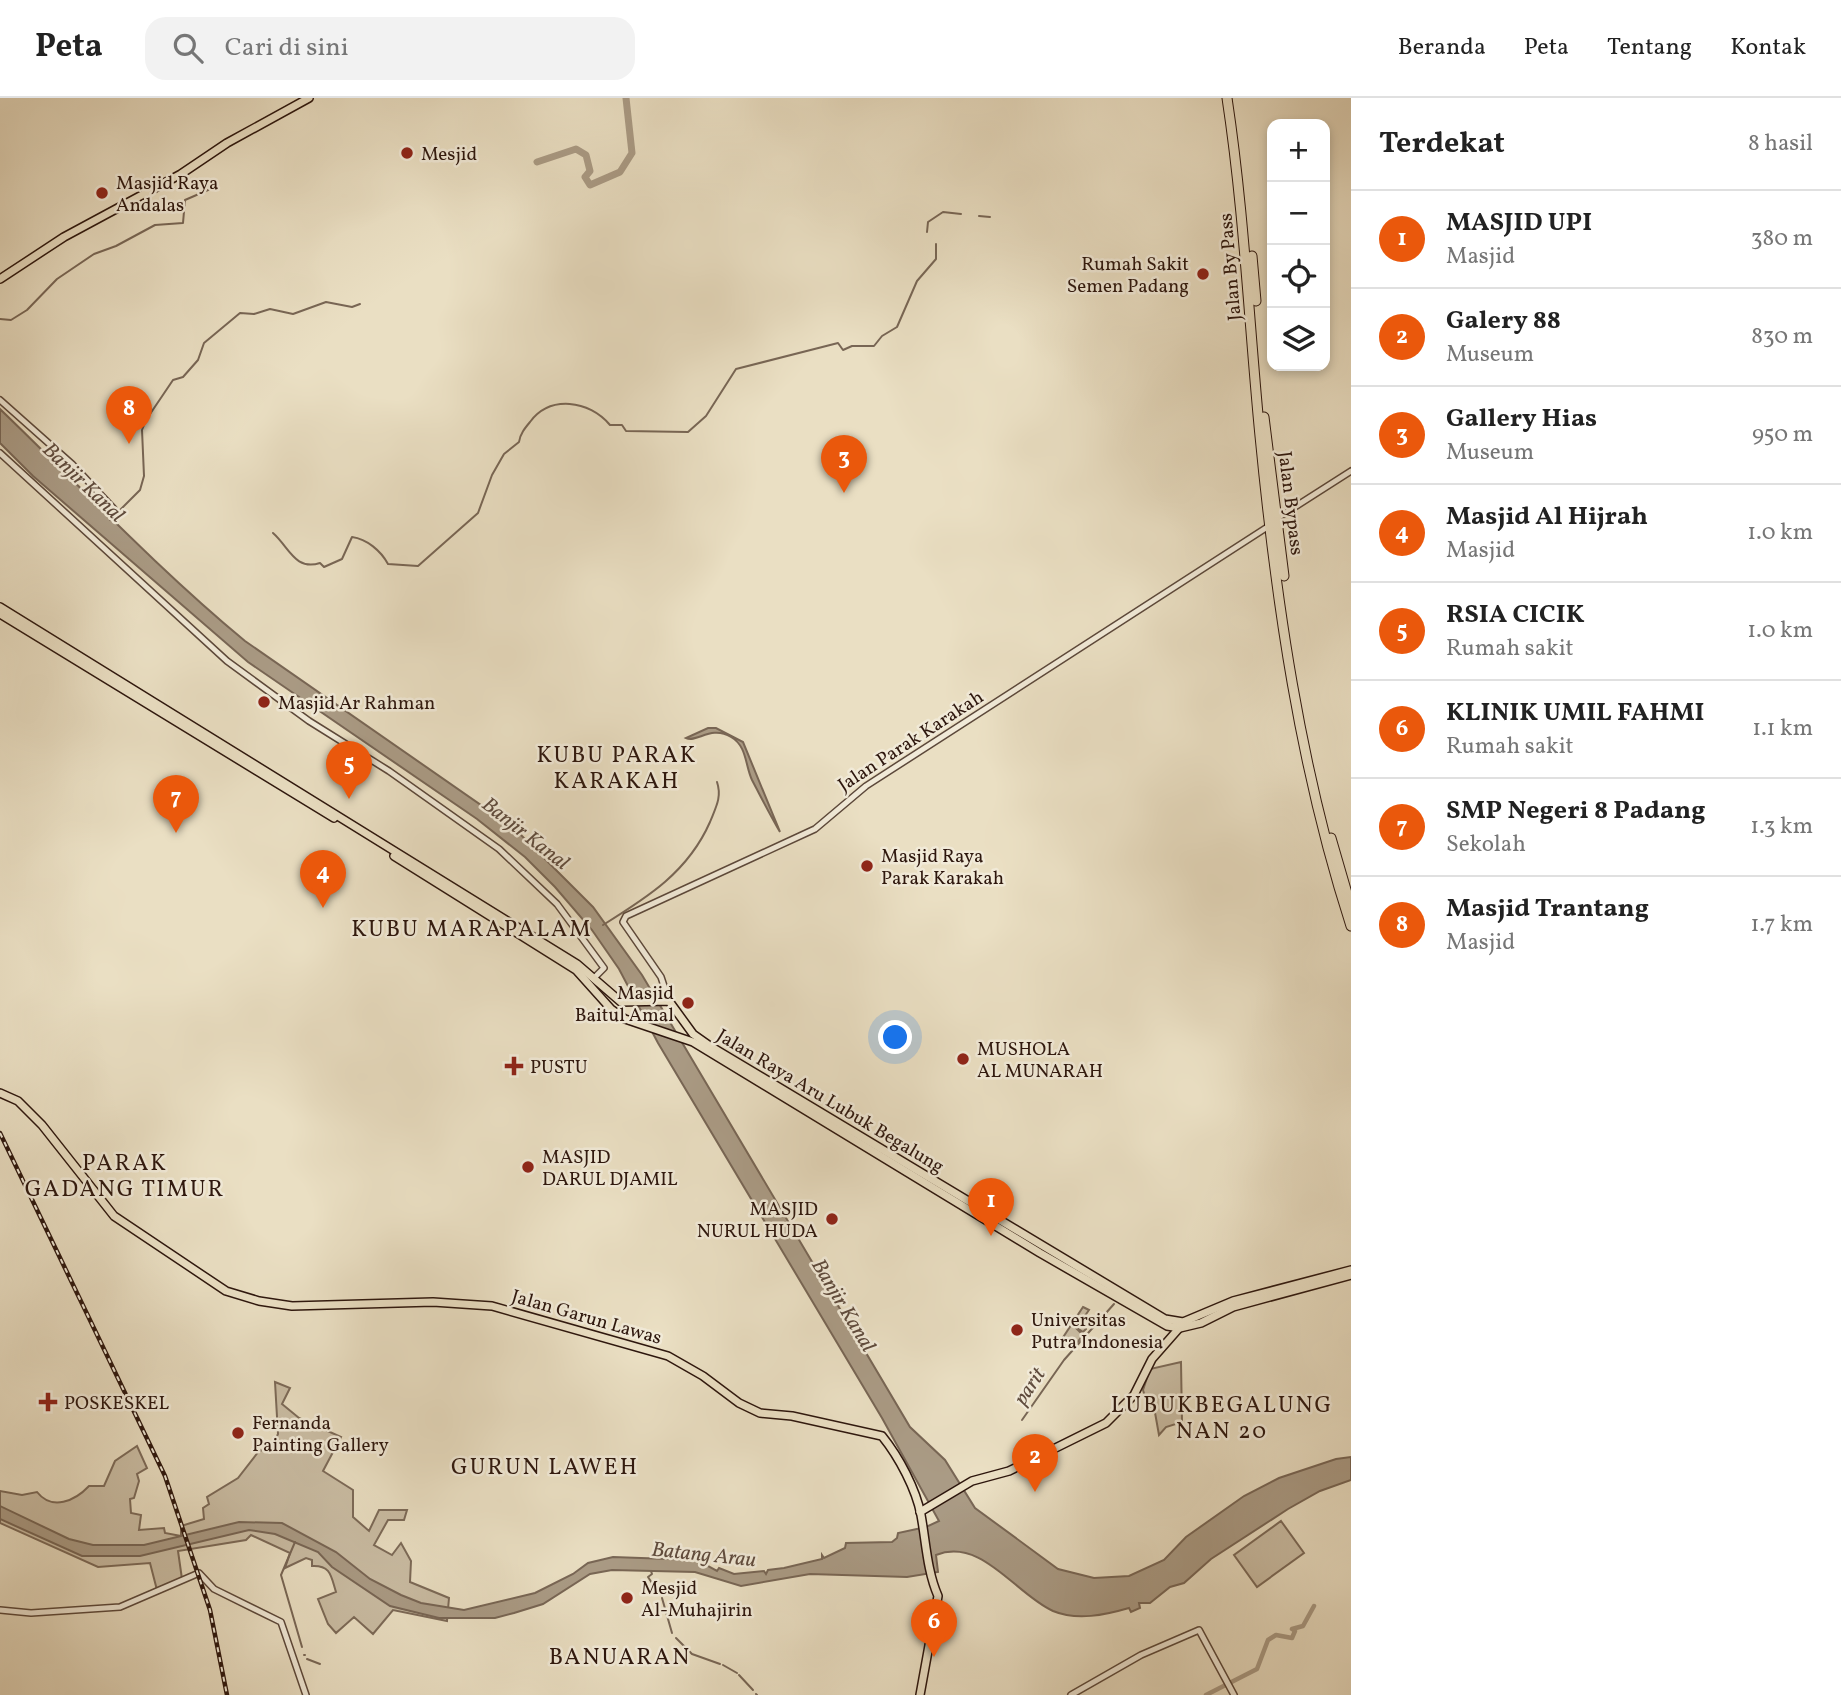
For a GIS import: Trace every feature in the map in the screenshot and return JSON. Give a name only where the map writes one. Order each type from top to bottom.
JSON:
[{"type":"highway","name":"Jalan By Pass","points":[[1227,98],[1251,277],[1260,434]]},
{"type":"highway","name":"Jalan Bypass","points":[[1233,98],[1273,523]]},
{"type":"highway","name":"Jalan Bypass","points":[[1260,434],[1297,682],[1322,807],[1351,907]]},
{"type":"highway","points":[[1297,682],[1315,798],[1351,926]]},
{"type":"main road","points":[[0,276],[63,233],[197,163],[309,98]]},
{"type":"main road","points":[[0,607],[199,734],[564,958],[594,978],[621,1002],[666,1000]]},
{"type":"main road","points":[[0,614],[31,629]]},
{"type":"main road","name":"Jalan Raya Aru Lubuk Begalung","points":[[564,958],[611,1009],[639,1025],[694,1042],[792,1098]]},
{"type":"main road","name":"Jalan Raya Aru Lubuk Begalung","points":[[666,1000],[693,1034],[850,1135],[1108,1290],[1174,1323]]},
{"type":"main road","name":"Jalan Garun Lawas","points":[[0,1093],[18,1101],[42,1125],[114,1216],[226,1291],[259,1301],[292,1306],[433,1302],[492,1306],[644,1347],[674,1360],[739,1403],[760,1413],[792,1416],[881,1436],[898,1461],[923,1513],[932,1582],[939,1601],[920,1695]]},
{"type":"main road","points":[[1311,1285],[1351,1270]]},
{"type":"main road","points":[[1174,1323],[1233,1301],[1351,1275]]},
{"type":"main road","points":[[923,1513],[967,1484],[1009,1471],[1106,1423],[1134,1395],[1152,1359],[1169,1339],[1174,1323]]},
{"type":"main road","points":[[1169,1339],[1174,1323]]},
{"type":"street","points":[[0,400],[72,464],[114,509]]},
{"type":"street","points":[[0,453],[228,661],[296,712],[389,771],[499,849],[557,904],[592,948],[604,968],[594,978]]},
{"type":"street","name":"Jalan Parak Karakah","points":[[666,1000],[661,977],[623,922],[626,915],[815,829],[866,786],[1351,471]]},
{"type":"street","points":[[0,1610],[31,1613],[114,1608],[199,1573],[214,1589],[281,1622],[306,1695]]},
{"type":"street","points":[[1071,1695],[1141,1655],[1199,1630],[1234,1695]]},
{"type":"shaded area","points":[[0,409],[151,557],[245,641],[514,828],[593,907],[642,975],[910,1427],[945,1460],[975,1508],[1058,1569],[1094,1578],[1129,1576],[1164,1560],[1186,1537],[1244,1496],[1279,1478],[1336,1459],[1351,1457],[1351,1480],[1320,1491],[1288,1509],[1211,1559],[1184,1583],[1170,1587],[1150,1603],[1139,1603],[1140,1608],[1131,1612],[1129,1608],[1101,1615],[1081,1616],[1053,1611],[983,1560],[953,1552],[936,1555],[938,1572],[907,1577],[810,1574],[741,1586],[695,1572],[612,1570],[590,1574],[543,1604],[514,1613],[495,1618],[439,1618],[390,1606],[332,1567],[318,1552],[275,1534],[249,1530],[140,1556],[82,1556],[0,1519],[0,1506],[69,1539],[93,1545],[144,1545],[239,1522],[282,1523],[336,1552],[370,1579],[401,1595],[421,1603],[464,1610],[535,1593],[573,1574],[588,1563],[613,1557],[697,1560],[717,1571],[719,1568],[734,1574],[764,1571],[766,1574],[768,1570],[822,1559],[822,1555],[824,1558],[845,1548],[846,1543],[892,1542],[898,1533],[926,1527],[939,1521],[882,1418],[658,1043],[619,969],[592,930],[525,857],[477,819],[248,662],[33,476],[0,443]]},
{"type":"shaded area","points":[[708,728],[716,728],[743,742],[780,832],[752,780],[743,751],[736,741],[717,733],[686,738]]},
{"type":"shaded area","points":[[1083,1307],[1089,1310],[1082,1320],[1086,1329],[1083,1332],[1074,1326],[1083,1335],[1072,1349],[1060,1342]]},
{"type":"shaded area","points":[[1181,1362],[1182,1422],[1166,1427],[1159,1435],[1154,1407],[1148,1407],[1143,1390],[1150,1369]]},
{"type":"shaded area","points":[[275,1382],[290,1388],[282,1404],[299,1418],[341,1437],[323,1471],[353,1490],[353,1517],[369,1531],[379,1510],[407,1510],[404,1520],[388,1520],[374,1545],[392,1555],[401,1543],[411,1561],[410,1582],[449,1598],[447,1621],[393,1610],[373,1634],[354,1617],[336,1633],[328,1624],[318,1599],[336,1592],[327,1570],[312,1566],[312,1560],[306,1558],[285,1568],[290,1553],[251,1535],[246,1540],[178,1551],[182,1579],[157,1590],[150,1563],[98,1567],[0,1523],[0,1491],[22,1495],[37,1492],[43,1498],[56,1502],[70,1500],[89,1486],[104,1486],[115,1461],[137,1446],[147,1468],[137,1474],[139,1481],[134,1498],[130,1499],[131,1513],[141,1515],[139,1530],[164,1528],[165,1533],[181,1536],[181,1526],[204,1519],[203,1508],[209,1504],[207,1497],[238,1478],[259,1451],[271,1448],[278,1434]]},
{"type":"shaded area","points":[[1281,1521],[1304,1553],[1257,1587],[1234,1555]]},
{"type":"waterway","points":[[537,162],[576,149],[586,155],[590,171],[585,177],[590,185],[620,172],[632,153],[626,98]]},
{"type":"waterway","points":[[0,319],[11,320],[27,310],[57,279],[94,254],[116,246],[155,225],[183,223],[185,200],[215,187]]},
{"type":"waterway","points":[[927,232],[928,222],[943,212],[961,214]]},
{"type":"waterway","points":[[979,216],[990,217]]},
{"type":"waterway","points":[[273,533],[293,556],[304,564],[320,563],[324,567],[342,559],[352,537],[373,546],[388,564],[418,566],[478,513],[492,475],[504,454],[519,442],[520,436],[538,413],[559,404],[570,404],[591,410],[610,425],[622,425],[626,431],[688,432],[706,416],[736,369],[838,343],[843,350],[852,346],[874,346],[882,336],[897,327],[917,281],[936,259],[936,244]]},
{"type":"waterway","name":"Banjir Kanal","points":[[110,520],[140,490],[144,476],[142,430],[146,420],[173,380],[183,377],[198,360],[204,343],[240,313],[254,314],[270,309],[293,314],[326,302],[352,307],[360,304]]},
{"type":"waterway","points":[[603,925],[665,882],[690,855],[701,840],[716,807],[719,797],[717,782]]},
{"type":"waterway","name":"parit","points":[[1022,1420],[1064,1360],[1114,1304]]},
{"type":"waterway","points":[[295,1542],[281,1575],[302,1647]]},
{"type":"waterway","name":"Batang Arau","points":[[651,1571],[652,1574],[648,1577],[660,1595]]},
{"type":"waterway","points":[[662,1598],[672,1633]]},
{"type":"waterway","points":[[1206,1695],[1257,1669],[1268,1640],[1276,1635],[1292,1638],[1295,1631],[1292,1629],[1303,1626],[1314,1606]]},
{"type":"waterway","points":[[676,1638],[692,1654],[720,1664]]},
{"type":"waterway","points":[[307,1659],[320,1664]]},
{"type":"waterway","points":[[723,1665],[737,1673]]},
{"type":"waterway","points":[[739,1675],[753,1690]]},
{"type":"railway","points":[[0,1133],[165,1476],[210,1610],[227,1695]]},
{"type":"place","name":"Mesjid","points":[[407,153]]},
{"type":"place","name":"Masjid Raya Andalas","points":[[102,193]]},
{"type":"place","name":"Rumah Sakit Semen Padang","points":[[1203,274]]},
{"type":"place","name":"Masjid Trantang","points":[[129,444]]},
{"type":"place","name":"Gallery Hias","points":[[844,493]]},
{"type":"place","name":"Masjid Ar Rahman","points":[[264,702]]},
{"type":"place","name":"RSIA CICIK","points":[[349,799]]},
{"type":"place","name":"SMP Negeri 8 Padang","points":[[176,833]]},
{"type":"place","name":"Masjid Raya Parak Karakah","points":[[867,866]]},
{"type":"place","name":"Masjid Al Hijrah","points":[[323,908]]},
{"type":"place","name":"Masjid Baitul Amal","points":[[688,1003]]},
{"type":"place","name":"MUSHOLA AL MUNARAH","points":[[963,1059]]},
{"type":"place","name":"PUSTU","points":[[514,1066]]},
{"type":"place","name":"MASJID DARUL DJAMIL","points":[[528,1167]]},
{"type":"place","name":"MASJID NURUL HUDA","points":[[832,1219]]},
{"type":"place","name":"MASJID UPI","points":[[991,1236]]},
{"type":"place","name":"Universitas Putra Indonesia","points":[[1017,1330]]},
{"type":"place","name":"POSKESKEL","points":[[48,1402]]},
{"type":"place","name":"Fernanda Painting Gallery","points":[[238,1433]]},
{"type":"place","name":"Galery 88","points":[[1035,1492]]},
{"type":"place","name":"Mesjid Al-Muhajirin","points":[[627,1598]]},
{"type":"place","name":"KLINIK UMIL FAHMI","points":[[934,1657]]},
{"type":"district","name":"KUBU PARAK KARAKAH","points":[[617,767]]},
{"type":"district","name":"KUBU MARAPALAM","points":[[472,928]]},
{"type":"district","name":"PARAK GADANG TIMUR","points":[[125,1175]]},
{"type":"district","name":"LUBUKBEGALUNG NAN 20","points":[[1222,1417]]},
{"type":"district","name":"GURUN LAWEH","points":[[545,1466]]},
{"type":"district","name":"BANUARAN","points":[[620,1656]]}]
